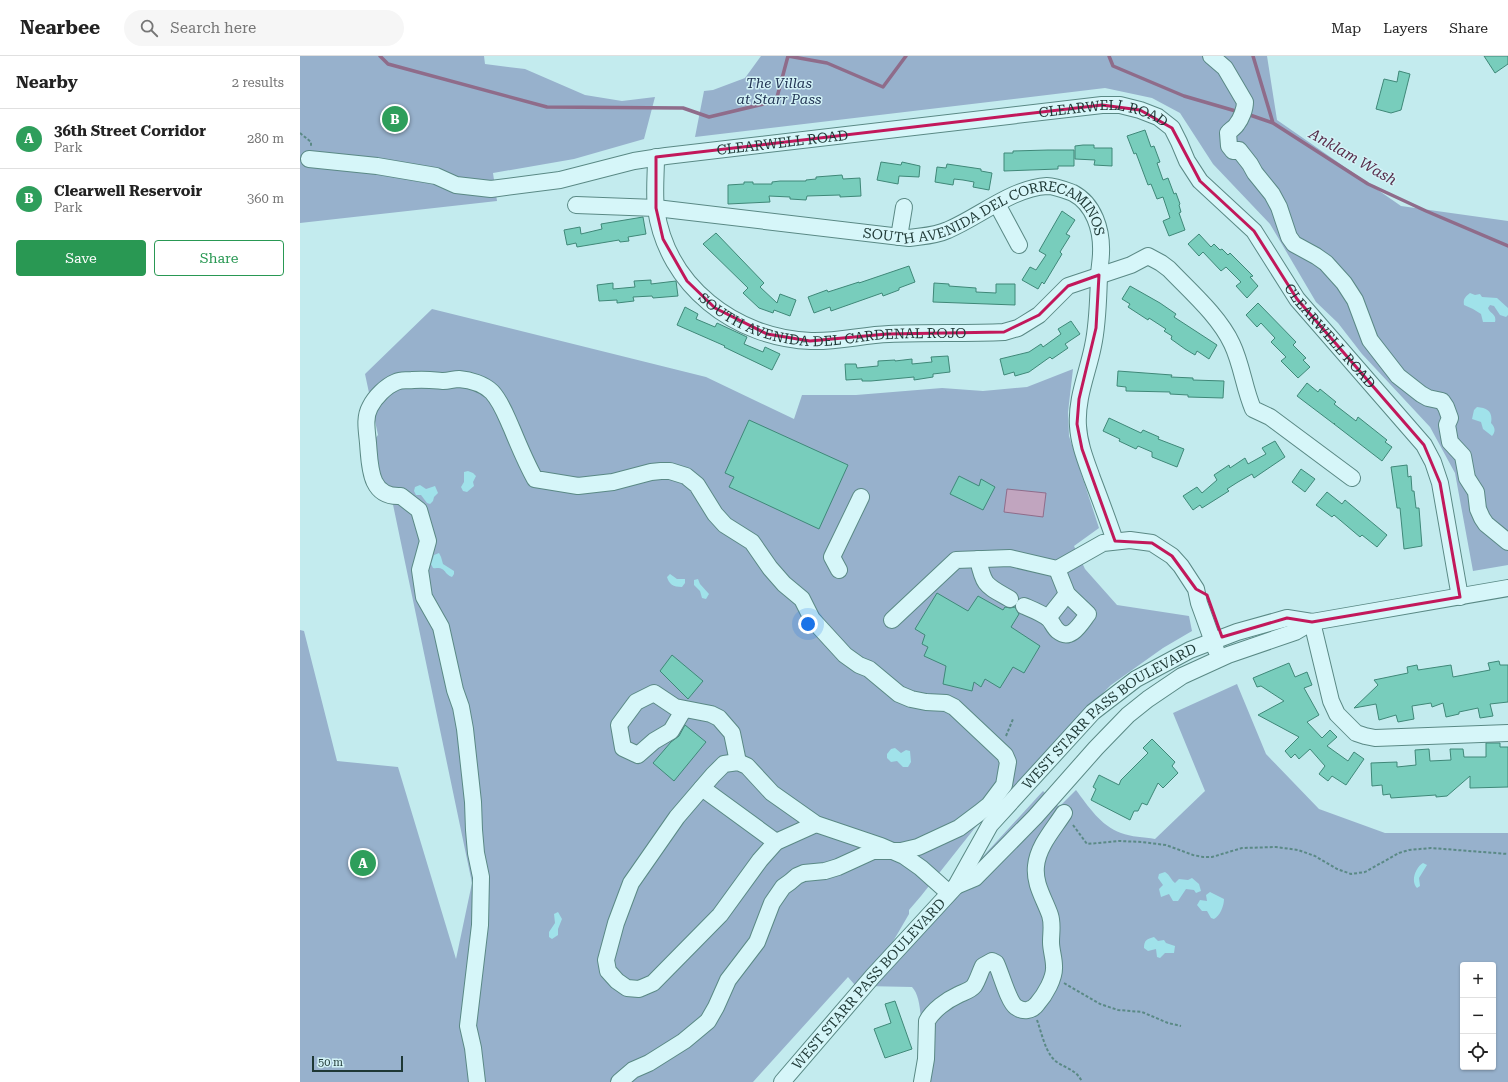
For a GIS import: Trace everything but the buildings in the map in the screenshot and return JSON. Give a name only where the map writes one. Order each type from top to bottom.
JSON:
[{"type":"street","points":[[1211,56],[1225,68],[1244,102],[1245,107],[1237,125],[1228,133],[1229,146],[1233,151],[1239,150],[1272,194],[1279,207],[1289,237],[1294,244],[1321,259],[1344,283],[1355,300],[1370,340],[1398,376],[1428,398],[1442,401],[1450,418],[1447,425],[1450,442],[1463,456],[1467,478],[1476,492],[1478,509],[1482,518],[1486,524],[1508,542]]},
{"type":"street","name":"CLEARWELL ROAD","points":[[310,159],[377,166],[436,176],[456,185],[497,188],[560,180],[634,161],[656,158],[1102,105],[1120,106],[1140,110],[1158,117],[1172,128],[1187,161],[1200,181],[1254,231],[1298,299],[1424,445],[1433,462],[1440,483],[1460,597]]},
{"type":"street","name":"SOUTH AVENIDA DEL CARDENAL ROJO","points":[[656,158],[656,208],[663,239],[674,261],[687,281],[715,308],[739,322],[767,334],[810,341],[837,340],[887,334],[1004,332],[1018,328],[1039,315],[1068,286],[1131,265],[1148,256],[1161,263],[1218,321],[1232,344],[1247,395],[1253,409],[1270,417],[1352,478]]},
{"type":"street","name":"SOUTH AVENIDA DEL CORRECAMINOS","points":[[576,205],[656,208],[909,238],[930,236],[947,230],[1016,194],[1048,186],[1076,195],[1091,209],[1099,230],[1102,252],[1096,328],[1093,348],[1080,399],[1077,424],[1082,449],[1115,541]]},
{"type":"street","points":[[997,204],[1019,245]]},
{"type":"street","points":[[899,236],[904,207]]},
{"type":"street","points":[[477,1082],[474,1048],[468,1026],[480,925],[481,877],[476,854],[473,802],[465,729],[441,627],[424,597],[420,570],[428,541],[419,510],[401,496],[395,497],[385,493],[379,488],[373,480],[369,468],[366,428],[370,407],[377,397],[394,382],[420,378],[445,381],[458,379],[482,385],[490,390],[504,409],[523,457],[535,479],[578,486],[617,481],[651,472],[661,471],[670,471],[686,476],[697,485],[715,514],[725,525],[752,542],[770,568],[784,584],[802,598],[812,619],[845,655],[859,665],[869,669],[899,694],[911,699],[926,702],[946,703],[954,707],[1005,755],[1008,762],[1004,785],[995,799],[979,814],[958,828],[918,847],[902,851],[873,850],[838,867],[825,871],[804,873],[790,882],[783,888],[772,903],[757,942],[728,980],[708,1021],[684,1041],[649,1063],[633,1070],[618,1082]]},
{"type":"street","points":[[839,570],[832,557],[862,497]]},
{"type":"street","points":[[892,620],[956,560],[1010,558],[1063,566],[1103,543],[1115,541],[1141,541],[1161,548],[1172,556],[1181,566],[1196,589],[1207,595],[1217,639],[1224,657]]},
{"type":"street","points":[[978,559],[981,575],[986,585],[1048,618],[1058,631],[1065,635],[1074,631],[1088,614],[1067,594],[1063,566]]},
{"type":"street","name":"WEST STARR PASS BOULEVARD","points":[[782,1082],[873,976],[952,890],[990,825],[1093,712],[1136,679],[1165,662],[1217,639],[1287,618],[1312,622],[1508,588]]},
{"type":"street","points":[[1048,618],[1067,594]]},
{"type":"street","points":[[1312,622],[1331,701],[1336,714],[1356,732],[1375,738],[1508,734]]},
{"type":"street","name":"WEST STARR PASS BOULEVARD","points":[[952,890],[975,878],[1035,817],[1096,748],[1128,716],[1148,699],[1182,676],[1224,657],[1295,632],[1312,622]]},
{"type":"street","points":[[684,709],[711,714],[719,718],[732,733],[738,762]]},
{"type":"street","points":[[816,824],[776,842],[760,860],[720,915],[654,983],[639,989],[627,988],[617,981],[608,971],[606,960],[616,923],[631,882],[677,817],[724,764],[738,762],[747,766],[772,793],[816,824],[904,856],[952,890]]},
{"type":"street","points":[[702,788],[776,842]]},
{"type":"street","points":[[922,1082],[926,1058],[927,1021],[930,1016],[946,1002],[974,986],[983,966],[992,961],[996,963],[1014,1006],[1026,1010],[1033,1008],[1038,1002],[1053,976],[1054,967],[1051,943],[1052,924],[1035,877],[1035,868],[1040,847],[1064,813]]},
{"type":"path","points":[[1064,813],[1087,844],[1118,841],[1142,842],[1166,845],[1203,857],[1242,848],[1276,847],[1298,850],[1315,856],[1337,869],[1351,874],[1365,872],[1399,853],[1409,850],[1431,848],[1508,854]]},
{"type":"path","points":[[1053,976],[1079,993],[1100,1004],[1118,1010],[1142,1012],[1168,1023],[1181,1026]]},
{"type":"path","points":[[1033,1008],[1050,1056],[1056,1062],[1076,1072],[1082,1082]]},
{"type":"highlighted area","points":[[1102,105],[1140,110],[1172,128],[1200,181],[1254,231],[1297,299],[1424,445],[1440,483],[1460,597],[1312,622],[1287,618],[1222,637],[1207,595],[1196,589],[1172,556],[1152,543],[1115,541],[1082,449],[1077,424],[1079,399],[1096,328],[1099,275],[1068,286],[1039,315],[1004,332],[887,334],[810,341],[767,334],[715,308],[687,281],[663,239],[656,208],[656,157]]},
{"type":"green space","points":[[300,56],[484,56],[485,64],[525,69],[585,95],[622,101],[655,97],[644,139],[574,159],[493,173],[497,201],[300,223]]},
{"type":"green space","name":"The Villas at Starr Pass","points":[[761,56],[1267,56],[1277,120],[1401,206],[1508,221],[1508,565],[1473,571],[1455,473],[1430,427],[1362,354],[1338,323],[1316,302],[1270,224],[1213,164],[1180,113],[1152,98],[1105,88],[695,137],[704,91],[713,90],[745,78]]},
{"type":"green space","points":[[432,309],[706,377],[794,419],[802,395],[856,395],[942,388],[983,391],[1027,387],[1073,369],[1068,412],[1069,436],[1099,528],[1074,546],[1085,569],[1117,605],[1189,616],[1192,631],[1163,648],[1111,685],[1072,724],[974,829],[909,910],[909,914],[873,976],[1043,791],[1059,807],[1076,790],[1101,821],[1107,826],[1121,833],[1155,839],[1205,791],[1173,713],[1237,684],[1266,754],[1319,809],[1385,833],[1508,833],[1508,1082],[918,1082],[921,1018],[917,994],[912,987],[864,986],[860,991],[848,977],[753,1082],[300,1082],[300,630],[304,631],[337,761],[398,767],[456,959],[472,883],[391,495],[379,488],[374,440],[378,435],[365,374]]},
{"type":"sand","points":[[1470,293],[1475,295],[1480,294],[1482,297],[1497,298],[1508,308],[1508,315],[1506,317],[1500,315],[1494,306],[1490,305],[1488,308],[1495,317],[1495,322],[1483,322],[1481,314],[1464,305],[1465,298]]},
{"type":"sand","points":[[1477,407],[1484,408],[1489,411],[1491,423],[1494,429],[1492,436],[1483,429],[1481,422],[1472,419],[1474,410]]},
{"type":"sand","points":[[468,471],[476,476],[473,482],[474,486],[467,492],[463,491],[461,487],[464,482],[464,472]]},
{"type":"sand","points":[[420,485],[426,489],[435,486],[438,493],[430,504],[427,503],[421,495],[416,495],[414,491],[415,487]]},
{"type":"sand","points":[[439,553],[443,564],[454,571],[452,577],[441,568],[433,568],[431,564],[434,555]]},
{"type":"sand","points":[[670,574],[677,579],[685,579],[685,583],[682,587],[674,586],[669,582],[667,577]]},
{"type":"sand","points":[[698,579],[700,584],[709,594],[706,599],[702,598],[700,591],[694,585],[694,580]]},
{"type":"sand","points":[[895,748],[901,753],[906,750],[910,751],[911,762],[908,767],[903,767],[897,761],[891,762],[887,758],[887,754],[891,749]]},
{"type":"sand","points":[[1423,863],[1427,865],[1419,878],[1420,886],[1417,888],[1414,878],[1416,871]]},
{"type":"sand","points":[[1165,872],[1175,883],[1179,879],[1188,880],[1192,878],[1199,884],[1201,891],[1196,893],[1194,890],[1186,889],[1178,901],[1173,901],[1169,894],[1161,897],[1159,889],[1163,885],[1158,878],[1159,874]]},
{"type":"sand","points":[[1210,892],[1224,899],[1218,916],[1214,919],[1211,918],[1207,911],[1202,911],[1197,905],[1200,900],[1207,901],[1206,895]]},
{"type":"sand","points":[[558,912],[562,919],[558,929],[558,935],[552,939],[549,937],[549,932],[555,923],[554,914]]},
{"type":"sand","points":[[1154,937],[1158,941],[1164,940],[1166,943],[1175,946],[1174,953],[1165,953],[1160,958],[1157,957],[1156,949],[1148,951],[1144,948],[1146,940]]},
{"type":"shaded area","points":[[1007,489],[1046,493],[1043,517],[1004,512]]},
{"type":"waterway","points":[[380,56],[388,64],[547,107],[683,108],[709,117],[776,101],[788,56],[827,63],[883,87],[906,56]]},
{"type":"waterway","points":[[1109,56],[1113,66],[1184,96],[1239,112]]},
{"type":"waterway","name":"Anklam Wash","points":[[1253,56],[1273,123],[1368,184],[1426,211],[1508,246]]},
{"type":"waterway","points":[[1247,114],[1273,123]]},
{"type":"place","name":"Clearwell Reservoir","points":[[395,119]]},
{"type":"place","name":"36th Street Corridor","points":[[363,863]]}]
